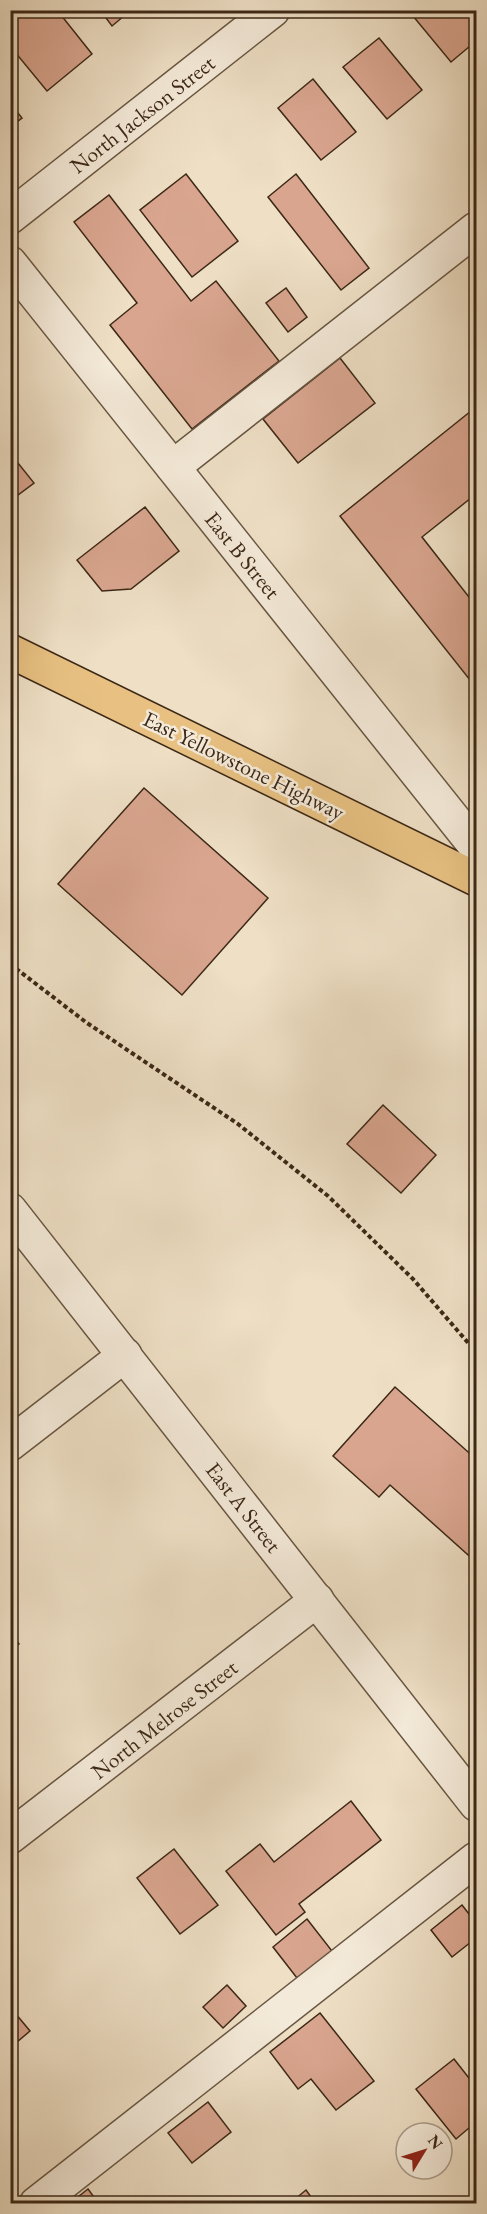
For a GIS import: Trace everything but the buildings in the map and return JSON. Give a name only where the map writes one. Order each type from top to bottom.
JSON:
[{"type":"main road","name":"East Yellowstone Highway","points":[[10,651],[477,879]]},
{"type":"street","name":"North Jackson Street","points":[[10,217],[273,10]]},
{"type":"street","points":[[173,467],[477,229]]},
{"type":"street","name":"East B Street","points":[[10,263],[477,847]]},
{"type":"street","name":"East A Street","points":[[10,1210],[477,1804]]},
{"type":"street","points":[[10,1444],[124,1355]]},
{"type":"street","name":"North Melrose Street","points":[[10,1838],[317,1600]]},
{"type":"street","points":[[36,2204],[477,1859]]},
{"type":"path","points":[[10,964],[87,1023],[238,1124],[328,1196],[413,1279],[477,1352]]}]
